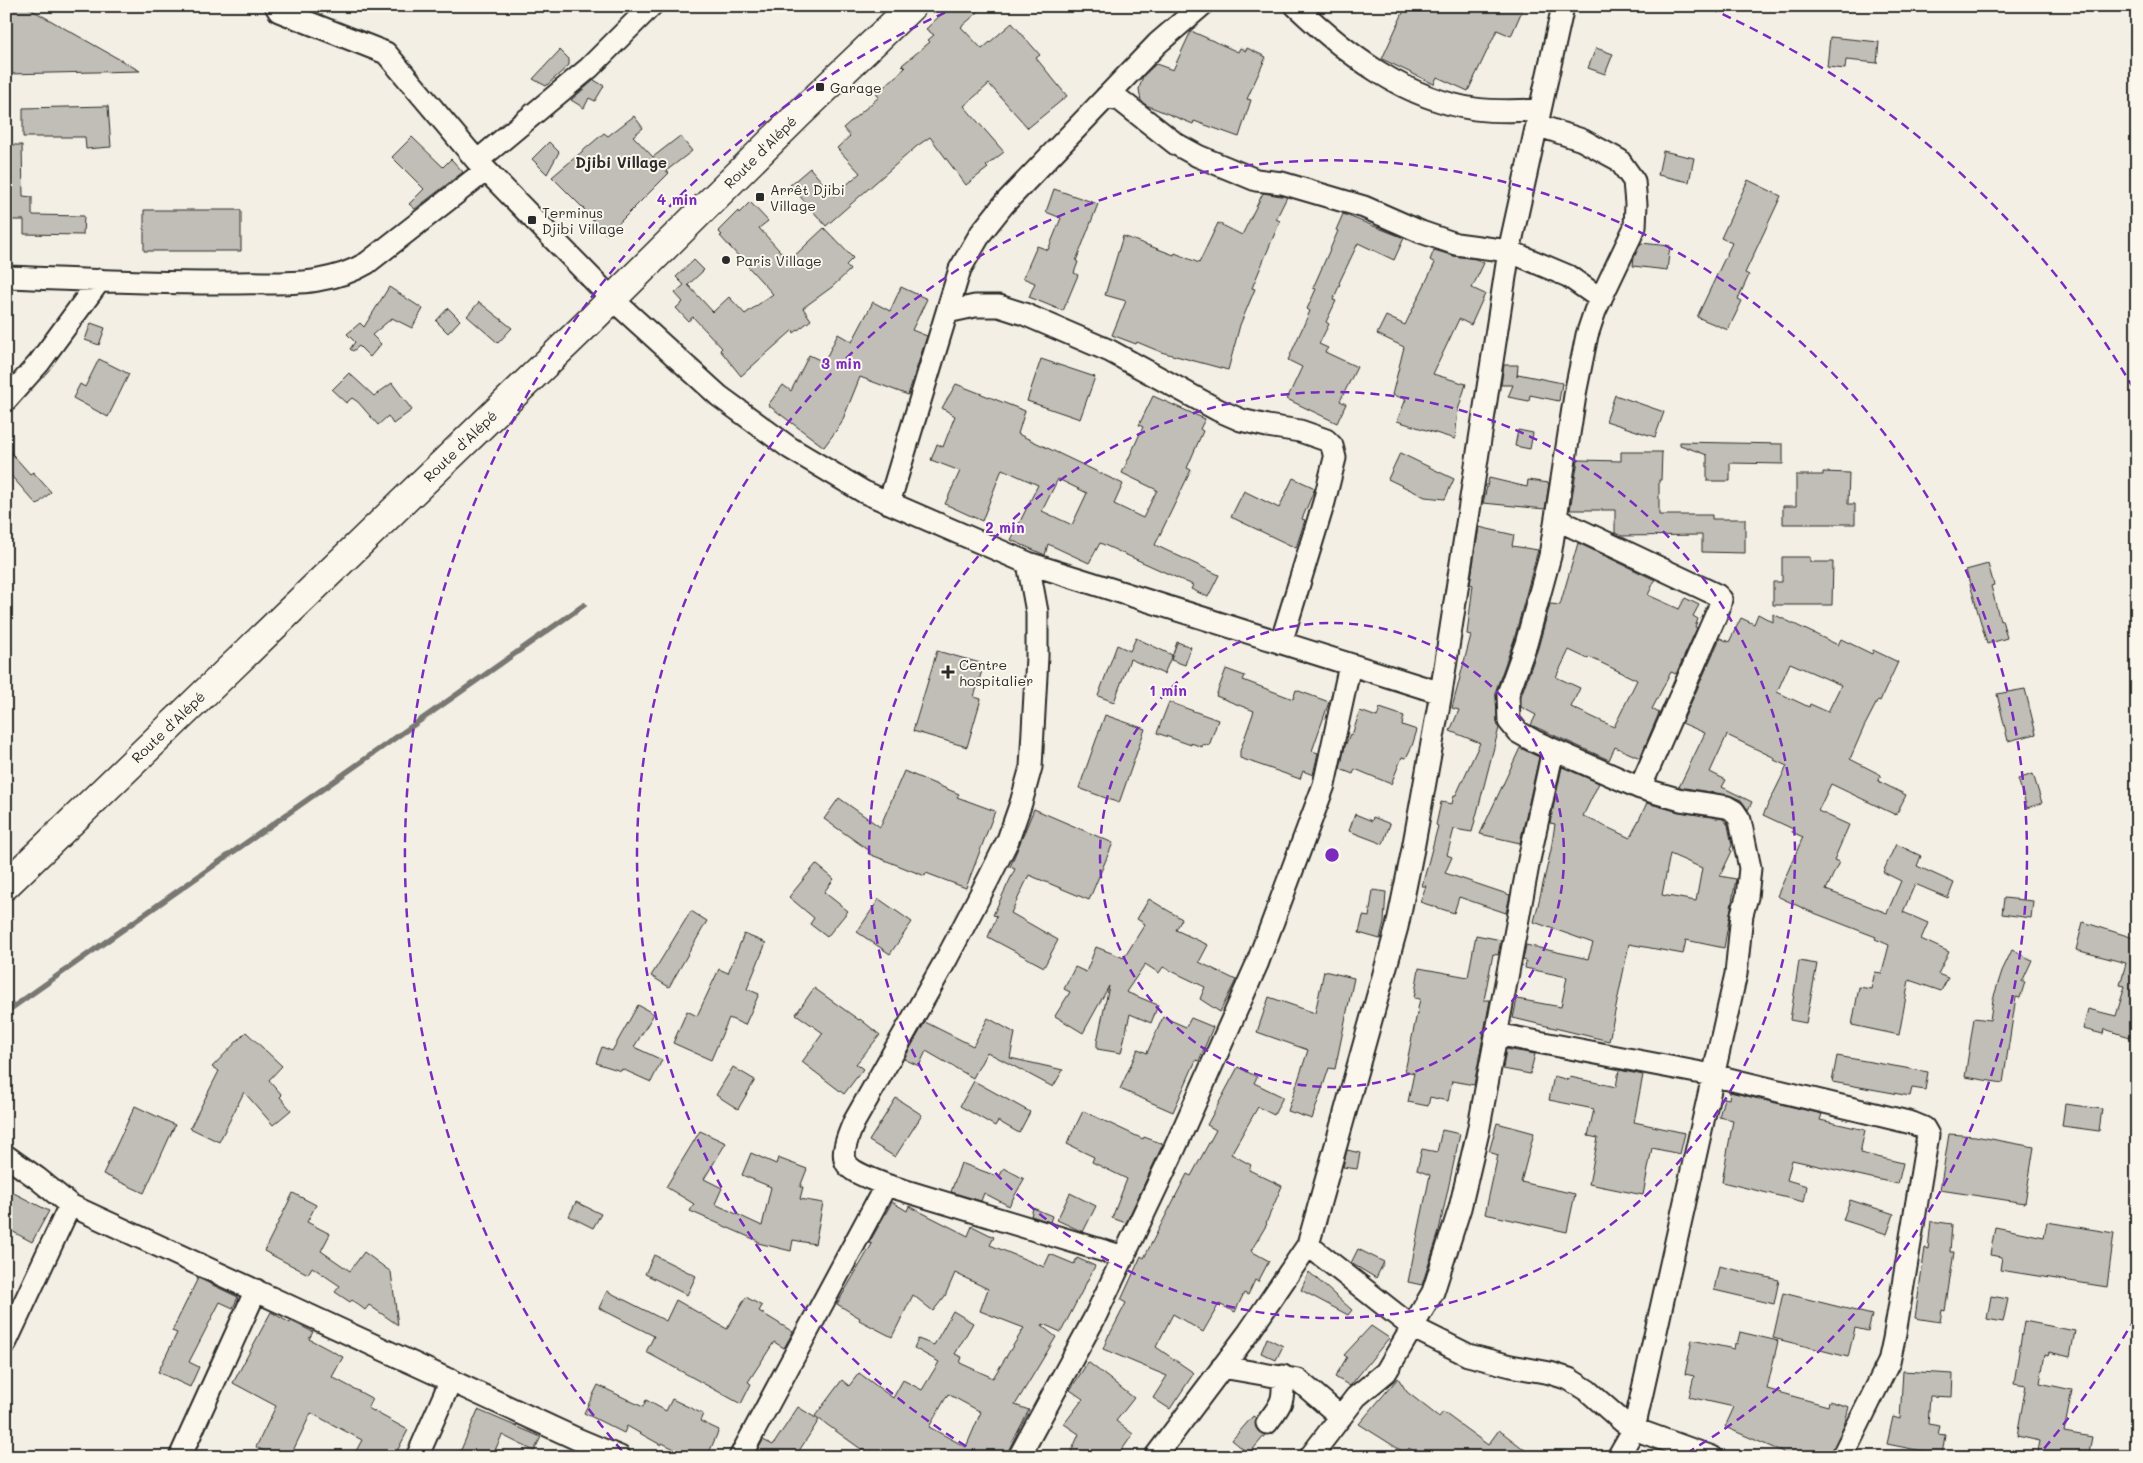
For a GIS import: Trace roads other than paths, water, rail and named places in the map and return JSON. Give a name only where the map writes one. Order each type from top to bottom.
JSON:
[{"type":"main road","name":"Route d'Alépé","points":[[6,884],[912,6]]},
{"type":"street","points":[[276,6],[279,11],[386,53],[482,166],[611,298],[727,402],[790,448],[864,492],[1028,563],[1441,693]]},
{"type":"street","points":[[6,278],[193,283],[316,281],[353,271],[367,263],[482,166],[589,68],[651,6]]},
{"type":"street","points":[[889,503],[960,269],[981,233],[1004,204],[1106,96],[1158,43],[1201,6]]},
{"type":"street","points":[[1296,6],[1318,27],[1356,57],[1389,79],[1420,93],[1456,105],[1477,109],[1517,111],[1539,117],[1619,160],[1634,181],[1635,227],[1601,299],[1587,335],[1580,364],[1550,556],[1526,644],[1508,694],[1507,710],[1512,727],[1553,750],[1640,788],[1681,800],[1728,807],[1734,811],[1740,820],[1750,868],[1747,897],[1742,914],[1736,974],[1712,1074],[1634,1430],[1618,1457]]},
{"type":"street","points":[[1155,1457],[1222,1367],[1308,1245],[1397,926],[1441,693],[1509,251],[1563,6]]},
{"type":"street","points":[[1106,96],[1120,100],[1147,122],[1191,152],[1256,180],[1282,183],[1364,207],[1421,232],[1456,244],[1509,251],[1568,276],[1601,299]]},
{"type":"street","points":[[6,400],[39,363],[100,280]]},
{"type":"street","points":[[946,312],[976,306],[999,306],[1024,314],[1110,351],[1218,410],[1241,420],[1300,431],[1326,440],[1332,446],[1335,458],[1324,502],[1281,643]]},
{"type":"street","points":[[1556,519],[1717,595],[1721,599],[1640,788]]},
{"type":"street","points":[[1028,563],[1037,612],[1037,657],[1031,767],[1021,803],[1008,840],[988,880],[947,958],[854,1122],[847,1137],[843,1154],[845,1163],[851,1169],[886,1185],[1124,1257]]},
{"type":"street","points":[[1019,1457],[1094,1319],[1124,1257],[1257,964],[1324,785],[1350,665]]},
{"type":"street","points":[[1310,1457],[1356,1397],[1386,1372],[1433,1292],[1460,1208],[1478,1132],[1529,860],[1553,750]]},
{"type":"street","points":[[1496,1034],[1712,1074],[1912,1123],[1924,1128],[1928,1135],[1889,1362],[1842,1457]]},
{"type":"street","points":[[6,1156],[38,1178],[70,1205],[577,1439],[620,1457]]},
{"type":"street","points":[[740,1457],[886,1185]]},
{"type":"street","points":[[6,1342],[70,1205]]},
{"type":"street","points":[[1308,1245],[1412,1327],[1468,1355],[1569,1379],[1588,1391],[1634,1430],[1712,1457]]},
{"type":"street","points":[[180,1457],[256,1290]]},
{"type":"street","points":[[1222,1367],[1284,1376],[1298,1380],[1341,1417]]},
{"type":"street","points":[[1267,1423],[1282,1404],[1284,1376]]},
{"type":"street","points":[[417,1457],[451,1380]]},
{"type":"waterway","points":[[6,1012],[584,605]]},
{"type":"place","name":"Garage","points":[[820,87]]},
{"type":"place","name":"Arrêt Djibi Village","points":[[760,197]]},
{"type":"place","name":"Terminus Djibi Village","points":[[532,220]]},
{"type":"place","name":"Paris Village","points":[[726,260]]},
{"type":"place","name":"Centre hospitalier","points":[[948,672]]},
{"type":"district","name":"Djibi Village","points":[[621,162]]}]
